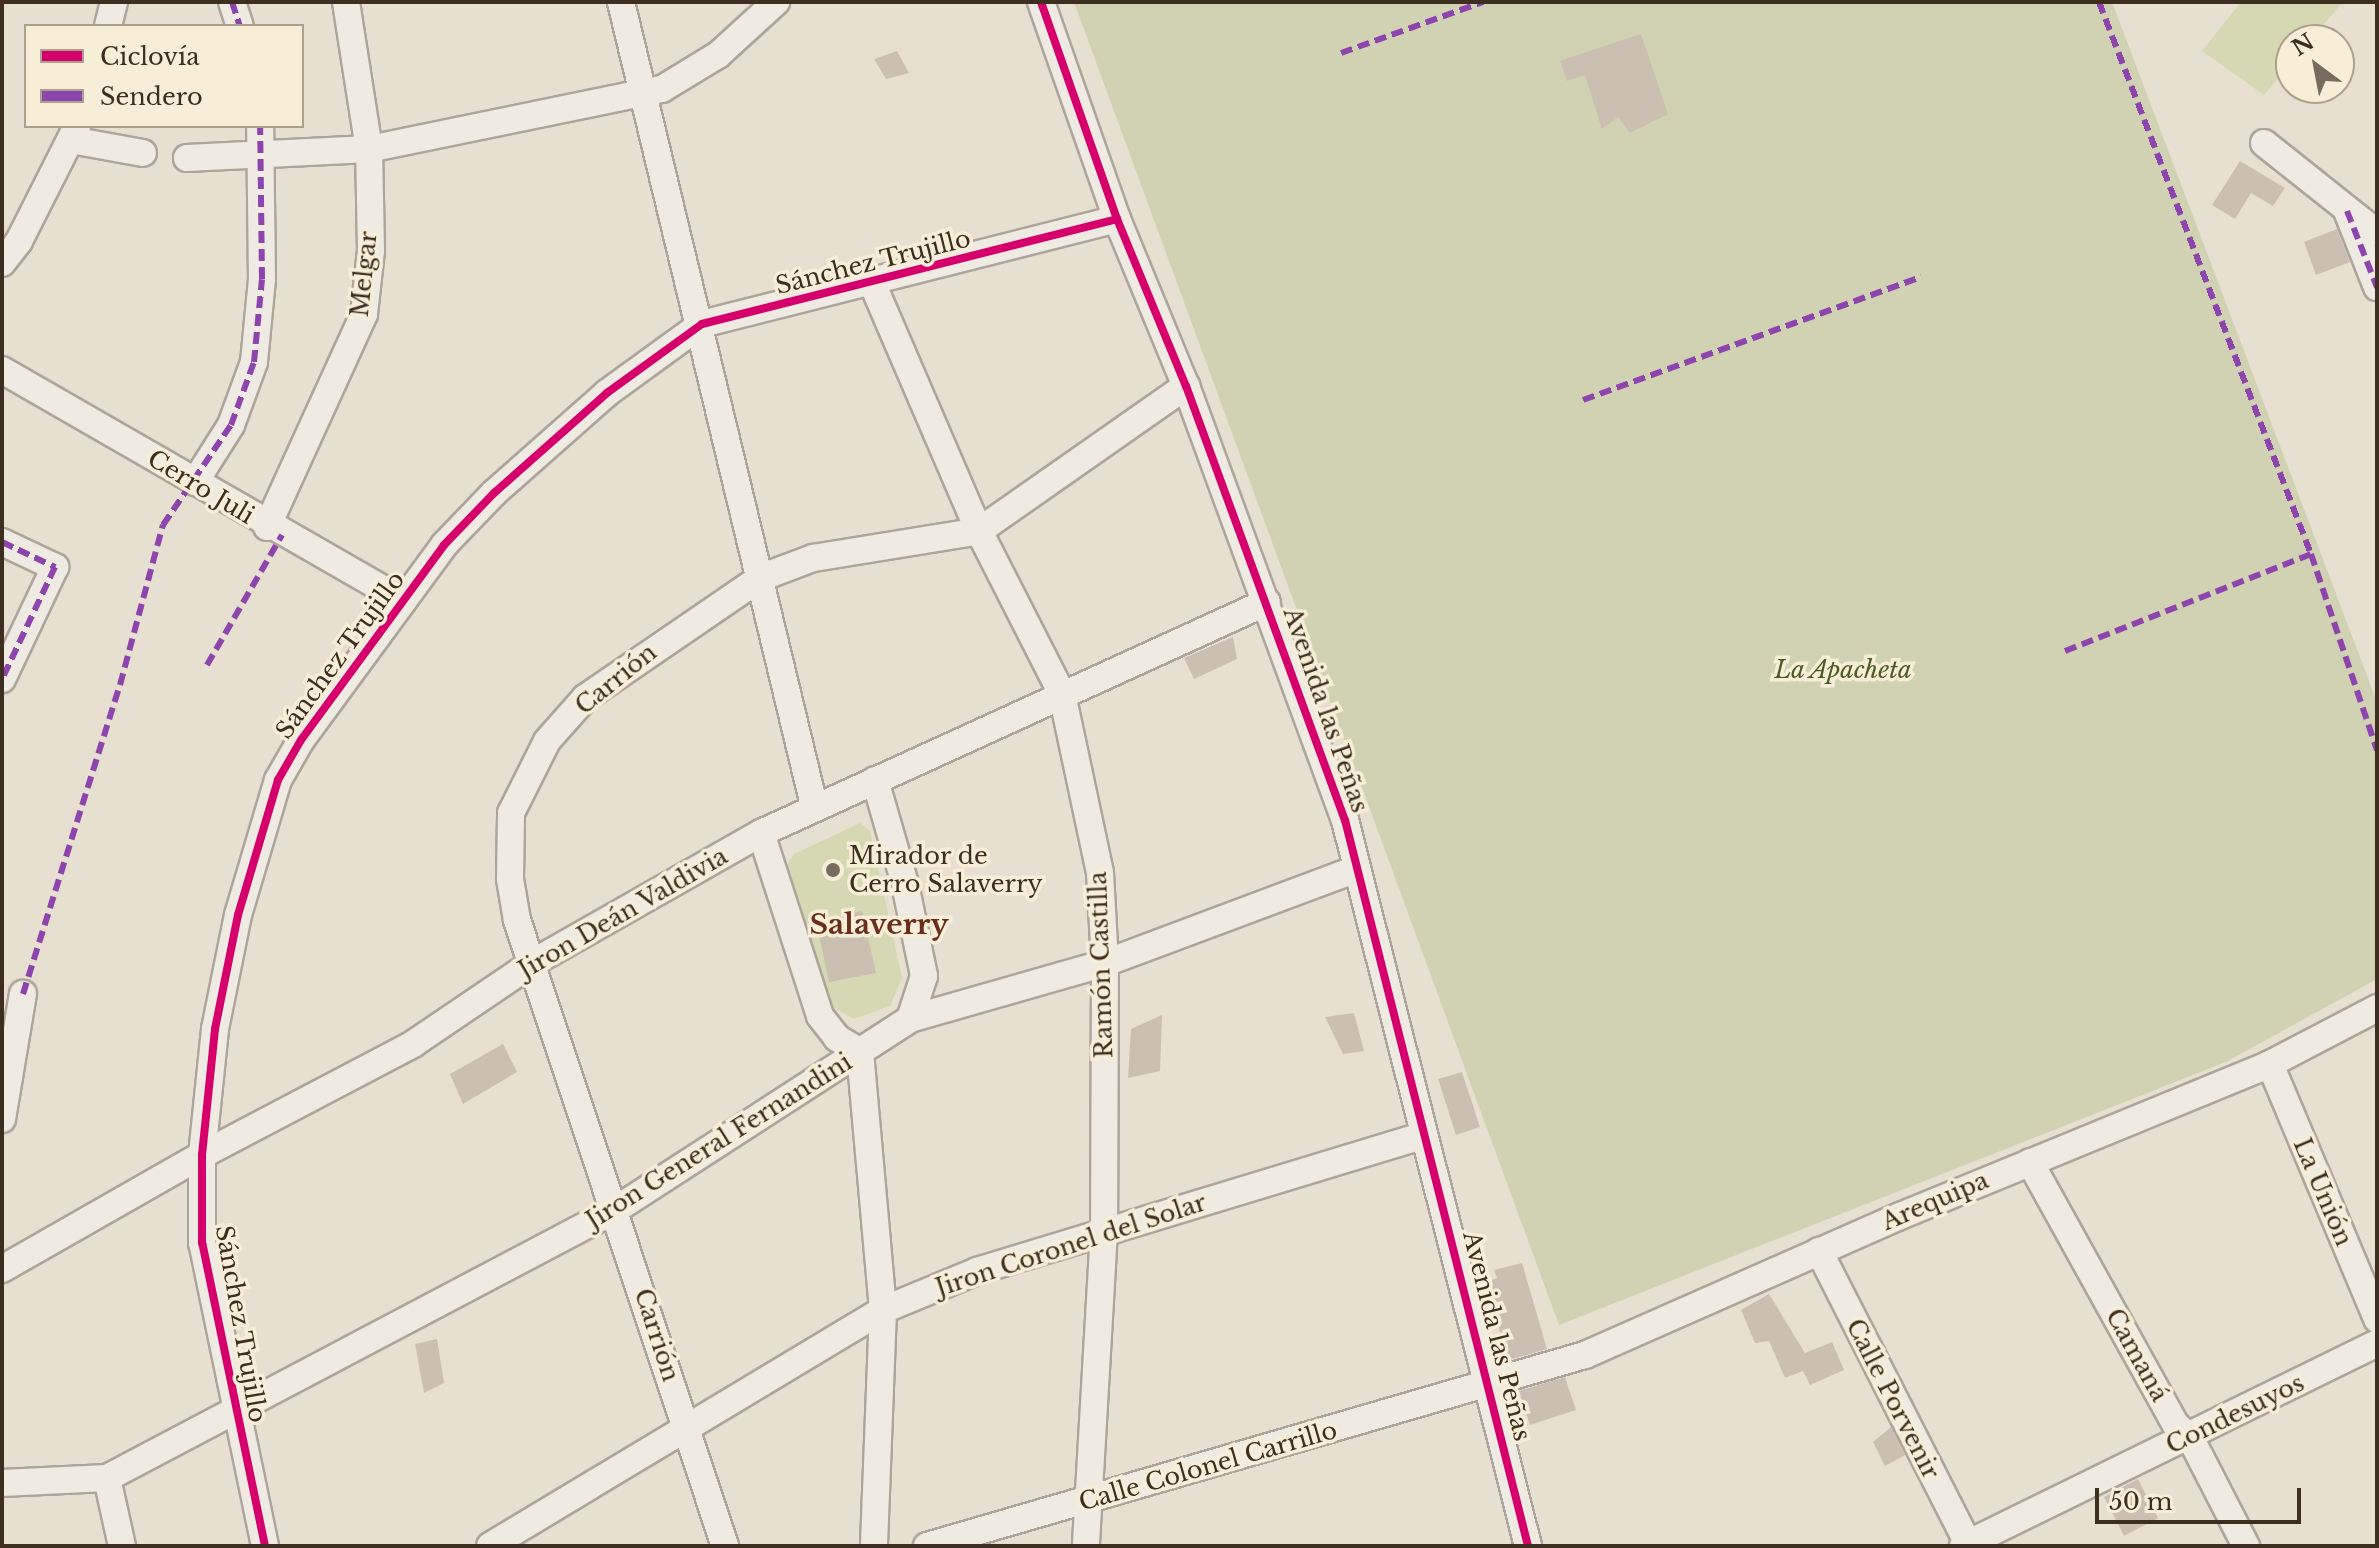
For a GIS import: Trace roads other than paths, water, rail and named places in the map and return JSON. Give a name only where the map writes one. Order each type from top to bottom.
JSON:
[{"type":"street","points":[[108,24],[114,2]]},
{"type":"street","points":[[232,2],[239,24]]},
{"type":"street","name":"Melgar","points":[[267,527],[364,314],[371,251],[369,149],[346,2]]},
{"type":"street","points":[[621,2],[702,324],[814,805]]},
{"type":"street","points":[[187,158],[263,157],[369,149],[662,89],[718,55],[776,2]]},
{"type":"street","name":"Avenida las Peñas","points":[[1041,2],[1117,219],[1186,386],[1321,747],[1357,869],[1528,1546]]},
{"type":"street","points":[[195,482],[231,425],[254,362],[263,157],[260,128]]},
{"type":"street","points":[[2,263],[19,241],[74,133],[143,153]]},
{"type":"street","points":[[2264,143],[2377,233]]},
{"type":"street","points":[[2347,211],[2377,287]]},
{"type":"street","name":"Sánchez Trujillo","points":[[265,1546],[202,1243],[202,1155],[215,1029],[238,915],[278,780],[329,699],[444,545],[494,493],[607,393],[702,324],[873,285],[1117,219]]},
{"type":"street","name":"Ramón Castilla","points":[[873,285],[979,531],[1062,694],[1100,873],[1105,963],[1104,1231],[1086,1546]]},
{"type":"street","name":"Cerro Juli","points":[[2,370],[267,527],[403,601]]},
{"type":"street","name":"Carrión","points":[[725,1546],[534,962],[517,920],[509,843],[511,813],[547,741],[585,698],[630,663],[760,578],[813,558],[979,531],[1186,386]]},
{"type":"street","points":[[2,542],[55,567],[2,679]]},
{"type":"street","name":"Jiron Deán Valdivia","points":[[2,1269],[202,1155],[413,1044],[534,962],[814,805],[1267,602]]},
{"type":"street","points":[[875,780],[905,884],[924,976],[910,1019]]},
{"type":"street","points":[[761,833],[820,1016],[837,1038],[860,1052],[883,1310],[874,1546]]},
{"type":"street","name":"Jiron General Fernandini","points":[[107,1478],[615,1210],[910,1019],[1105,963],[1357,869]]},
{"type":"street","points":[[2,1119],[23,994]]},
{"type":"street","name":"Arequipa","points":[[1489,1383],[1585,1355],[1819,1251],[2270,1064],[2377,1008]]},
{"type":"street","name":"La Unión","points":[[2270,1064],[2377,1319]]},
{"type":"street","name":"Jiron Coronel del Solar","points":[[490,1546],[686,1425],[883,1310],[977,1271],[1424,1135]]},
{"type":"street","name":"Camaná","points":[[2030,1162],[2176,1425],[2190,1437],[2246,1546]]},
{"type":"street","name":"Calle Porvenir","points":[[1819,1251],[1966,1545]]},
{"type":"street","name":"Condesuyos","points":[[1966,1545],[2377,1343]]},
{"type":"street","name":"Calle Colonel Carrillo","points":[[927,1546],[1489,1383]]},
{"type":"street","points":[[2,1483],[107,1478],[122,1546]]},
{"type":"place","name":"Mirador de Cerro Salaverry","points":[[833,870]]},
{"type":"district","name":"Salaverry","points":[[879,925]]},
{"type":"park label","name":"La Apacheta","points":[[1843,670]]}]
